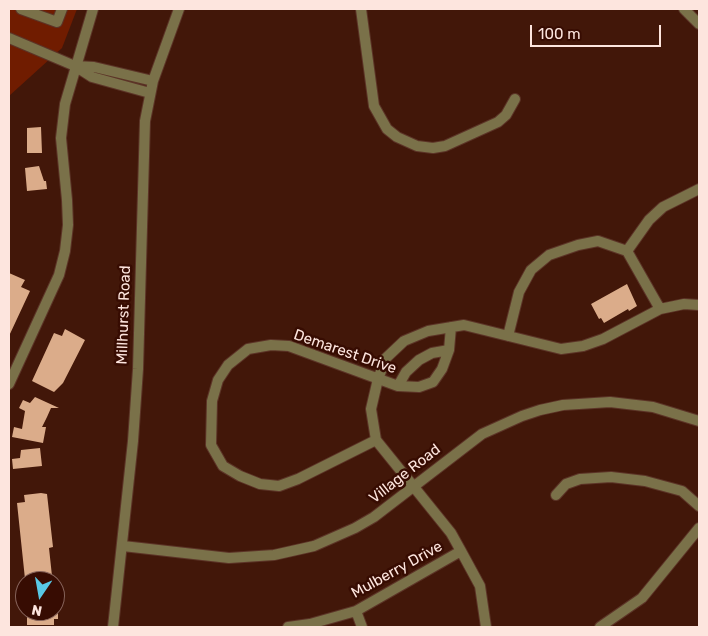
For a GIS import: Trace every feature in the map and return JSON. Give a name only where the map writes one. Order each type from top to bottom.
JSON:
[{"type":"street","points":[[21,9],[57,22],[62,9]]},
{"type":"street","points":[[9,384],[59,275],[65,250],[68,224],[61,138],[64,104],[93,9]]},
{"type":"street","name":"Millhurst Road","points":[[113,627],[138,369],[142,172],[145,121],[153,81],[179,9]]},
{"type":"street","points":[[362,9],[374,106],[386,129],[397,138],[417,146],[432,148],[445,146],[498,122],[506,115],[515,99]]},
{"type":"street","points":[[684,9],[699,24]]},
{"type":"street","points":[[9,38],[75,66],[92,77],[150,93]]},
{"type":"street","points":[[75,66],[94,67],[153,81]]},
{"type":"street","points":[[627,251],[649,220],[663,207],[699,189]]},
{"type":"street","points":[[508,336],[520,292],[531,270],[549,255],[578,245],[598,241],[627,251],[660,309]]},
{"type":"street","points":[[486,627],[480,586],[461,551],[414,487],[376,440],[371,409],[378,379],[386,358],[404,341],[428,331],[464,325],[561,349],[583,346],[603,339],[660,309],[684,304],[699,305]]},
{"type":"street","name":"Demarest Drive","points":[[376,440],[298,479],[279,486],[260,484],[240,476],[224,466],[211,445],[210,422],[212,401],[218,380],[228,365],[248,349],[271,345],[288,346],[398,386],[419,388],[433,382],[442,369],[449,350],[451,327]]},
{"type":"street","points":[[398,386],[406,372],[419,360],[432,352],[449,350]]},
{"type":"street","name":"Village Road","points":[[122,546],[229,558],[259,557],[314,546],[356,528],[374,517],[482,434],[522,416],[563,405],[610,402],[653,407],[699,421]]},
{"type":"street","points":[[556,495],[566,484],[580,479],[611,478],[645,481],[682,491],[699,506]]},
{"type":"street","points":[[600,627],[642,598],[699,528]]},
{"type":"street","name":"Mulberry Drive","points":[[288,627],[310,624],[356,611],[461,551]]},
{"type":"street","points":[[356,611],[362,627]]},
{"type":"shaded area","points":[[9,9],[77,9],[62,48],[9,96]]},
{"type":"building","points":[[41,127],[42,153],[27,153],[27,128]]},
{"type":"building","points":[[39,166],[44,181],[46,181],[47,189],[27,191],[25,168]]},
{"type":"building","points":[[9,273],[25,280],[21,287],[30,291],[9,336]]},
{"type":"building","points":[[627,284],[637,306],[604,323],[601,318],[599,319],[591,304]]},
{"type":"building","points":[[65,329],[85,340],[63,383],[54,392],[32,381],[54,333],[62,336]]},
{"type":"building","points":[[35,397],[59,408],[51,408],[42,427],[46,427],[43,443],[12,437],[14,427],[22,429],[25,411],[19,408],[23,400],[30,403]]},
{"type":"building","points":[[40,448],[42,466],[13,469],[12,459],[20,458],[21,450]]},
{"type":"building","points":[[47,494],[53,547],[49,548],[51,571],[24,571],[17,503],[25,502],[24,495]]},
{"type":"building","points":[[27,621],[54,621],[54,625],[27,625]]}]
